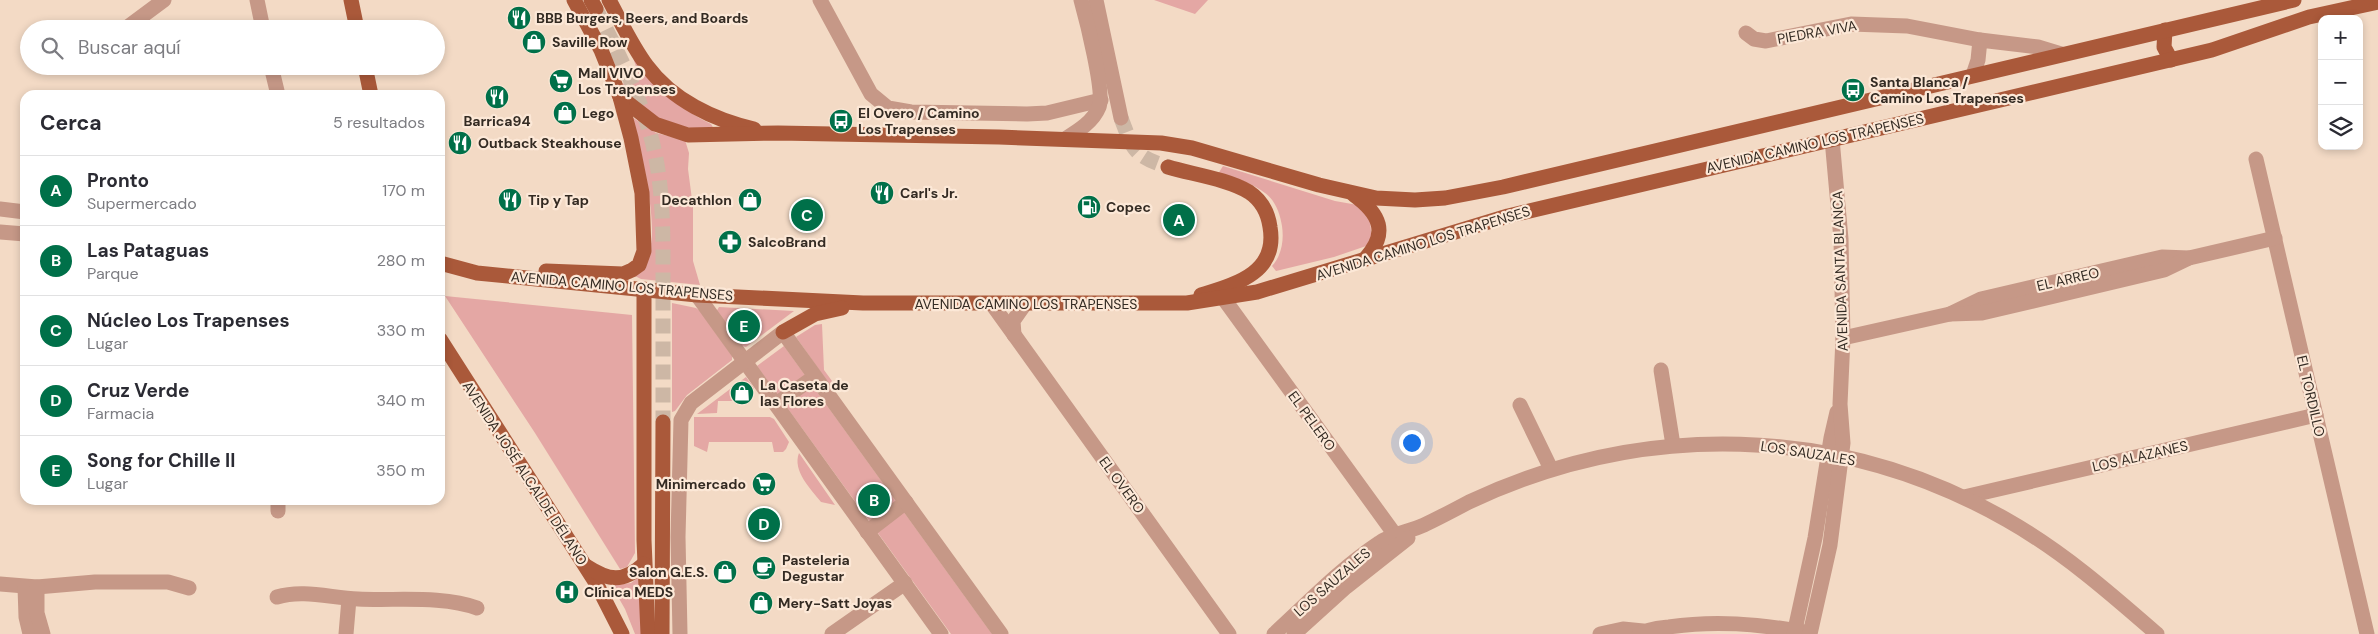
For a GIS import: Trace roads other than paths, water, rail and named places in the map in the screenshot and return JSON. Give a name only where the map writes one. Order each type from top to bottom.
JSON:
[{"type":"main road","points":[[352,0],[356,20]]},
{"type":"main road","points":[[517,277],[553,270],[623,274],[632,270],[642,260],[645,241],[642,192],[631,138],[620,98],[601,50],[574,0]]},
{"type":"main road","points":[[609,0],[648,67],[674,92],[703,111],[722,120],[778,133]]},
{"type":"main road","points":[[620,98],[655,124],[688,135],[778,133],[1161,143],[1192,148],[1352,194],[1403,200],[1460,196],[2294,0]]},
{"type":"main road","name":"AVENIDA CAMINO LOS TRAPENSES","points":[[445,274],[477,273],[697,295],[863,303],[1171,304],[1224,299],[1292,283],[1508,216],[2171,60],[2240,42],[2309,17],[2378,2]]},
{"type":"main road","points":[[2165,30],[2164,47],[2171,60]]},
{"type":"main road","points":[[367,75],[370,90]]},
{"type":"main road","points":[[1168,167],[1248,191],[1264,209],[1271,232],[1268,254],[1256,272],[1229,286],[1171,304]]},
{"type":"main road","points":[[1352,194],[1373,212],[1380,227],[1376,245],[1365,259]]},
{"type":"main road","name":"AVENIDA CAMINO LOS TRAPENSES","points":[[445,264],[477,273]]},
{"type":"main road","points":[[644,289],[644,564],[648,634]]},
{"type":"main road","points":[[783,332],[816,314],[863,303]]},
{"type":"main road","name":"AVENIDA JOSÉ ALCALDE DÉLANO","points":[[445,348],[583,564],[607,603],[622,634]]},
{"type":"main road","points":[[662,634],[663,422]]},
{"type":"main road","points":[[583,564],[599,574],[615,578],[630,575],[644,564]]},
{"type":"street","points":[[137,20],[164,0]]},
{"type":"street","points":[[257,0],[261,20]]},
{"type":"street","points":[[820,0],[871,94],[888,108],[911,112],[1027,114],[1047,113],[1100,100]]},
{"type":"street","points":[[1097,0],[1121,118]]},
{"type":"street","points":[[1065,139],[1076,133],[1092,117],[1100,100],[1080,4]]},
{"type":"street","name":"PIEDRA VIVA","points":[[1746,32],[1754,39],[1766,41],[1851,24],[1906,26],[1980,40],[2038,47],[2060,54]]},
{"type":"street","points":[[1973,74],[1978,60],[1980,40]]},
{"type":"street","points":[[273,75],[277,90]]},
{"type":"street","name":"AVENIDA SANTA BLANCA","points":[[1805,633],[1815,538],[1836,455],[1840,404],[1843,338],[1841,239],[1832,139]]},
{"type":"street","name":"EL TORDILLO","points":[[2256,159],[2367,634]]},
{"type":"street","points":[[0,209],[20,211]]},
{"type":"street","points":[[0,232],[20,234]]},
{"type":"street","name":"EL ARREO","points":[[1843,338],[1950,314],[1982,313],[2136,277],[2170,268],[2190,258],[2275,238]]},
{"type":"street","points":[[697,295],[941,634]]},
{"type":"street","name":"EL PELERO","points":[[1224,299],[1398,539]]},
{"type":"street","name":"EL OVERO","points":[[992,304],[1229,634]]},
{"type":"street","points":[[1014,335],[1013,321],[1025,304]]},
{"type":"street","points":[[680,634],[678,537],[679,426],[683,414],[691,403],[783,332],[1001,634]]},
{"type":"street","points":[[1660,370],[1673,445]]},
{"type":"street","points":[[776,404],[814,377]]},
{"type":"street","points":[[1520,405],[1551,469]]},
{"type":"street","name":"LOS ALAZANES","points":[[1964,497],[2316,415]]},
{"type":"street","name":"LOS SAUZALES","points":[[1294,634],[1398,539],[1488,494],[1551,469],[1623,451],[1673,445],[1746,444],[1836,455],[1897,471],[1964,497],[2007,520],[2050,547],[2157,634]]},
{"type":"street","points":[[867,532],[906,502]]},
{"type":"street","name":"LOS SAUZALES","points":[[1274,634],[1342,571],[1380,542],[1398,539]]},
{"type":"street","points":[[0,584],[31,587],[96,582],[168,582],[189,588]]},
{"type":"street","points":[[832,634],[905,583]]},
{"type":"street","points":[[30,634],[26,617],[31,587]]},
{"type":"street","points":[[31,587],[43,634]]},
{"type":"street","points":[[277,597],[317,595],[349,599],[451,602],[477,608]]},
{"type":"street","points":[[346,634],[349,599]]},
{"type":"street","points":[[1600,634],[1623,629],[1641,633],[1688,624],[1714,623],[1764,625],[1805,633]]},
{"type":"tunnel","points":[[596,9],[637,96],[648,127],[657,165],[660,184],[663,262],[663,422]]},
{"type":"tunnel","points":[[1121,118],[1128,137],[1136,150],[1148,159],[1168,167]]},
{"type":"place","name":"BBB Burgers, Beers, and Boards","points":[[519,18]]},
{"type":"place","name":"Saville Row","points":[[534,42]]},
{"type":"place","name":"Mall VIVO Los Trapenses","points":[[561,81]]},
{"type":"place","name":"Santa Blanca / Camino Los Trapenses","points":[[1853,90]]},
{"type":"place","name":"Barrica94","points":[[497,97]]},
{"type":"place","name":"Lego","points":[[565,113]]},
{"type":"place","name":"El Overo / Camino Los Trapenses","points":[[841,121]]},
{"type":"place","name":"Outback Steakhouse","points":[[460,143]]},
{"type":"place","name":"Carl's Jr.","points":[[882,193]]},
{"type":"place","name":"Tip y Tap","points":[[510,200]]},
{"type":"place","name":"Decathlon","points":[[750,200]]},
{"type":"place","name":"Copec","points":[[1089,207]]},
{"type":"place","name":"Núcleo Los Trapenses","points":[[807,215]]},
{"type":"place","name":"Pronto","points":[[1179,220]]},
{"type":"place","name":"SalcoBrand","points":[[730,242]]},
{"type":"place","name":"Song for Chille II","points":[[744,326]]},
{"type":"place","name":"La Caseta de las Flores","points":[[742,393]]},
{"type":"place","name":"Minimercado","points":[[764,484]]},
{"type":"place","name":"Las Pataguas","points":[[874,500]]},
{"type":"place","name":"Cruz Verde","points":[[764,524]]},
{"type":"place","name":"Pasteleria Degustar","points":[[764,568]]},
{"type":"place","name":"Salon G.E.S.","points":[[725,572]]},
{"type":"place","name":"Clínica MEDS","points":[[567,592]]},
{"type":"place","name":"Mery-Satt Joyas","points":[[761,603]]}]
